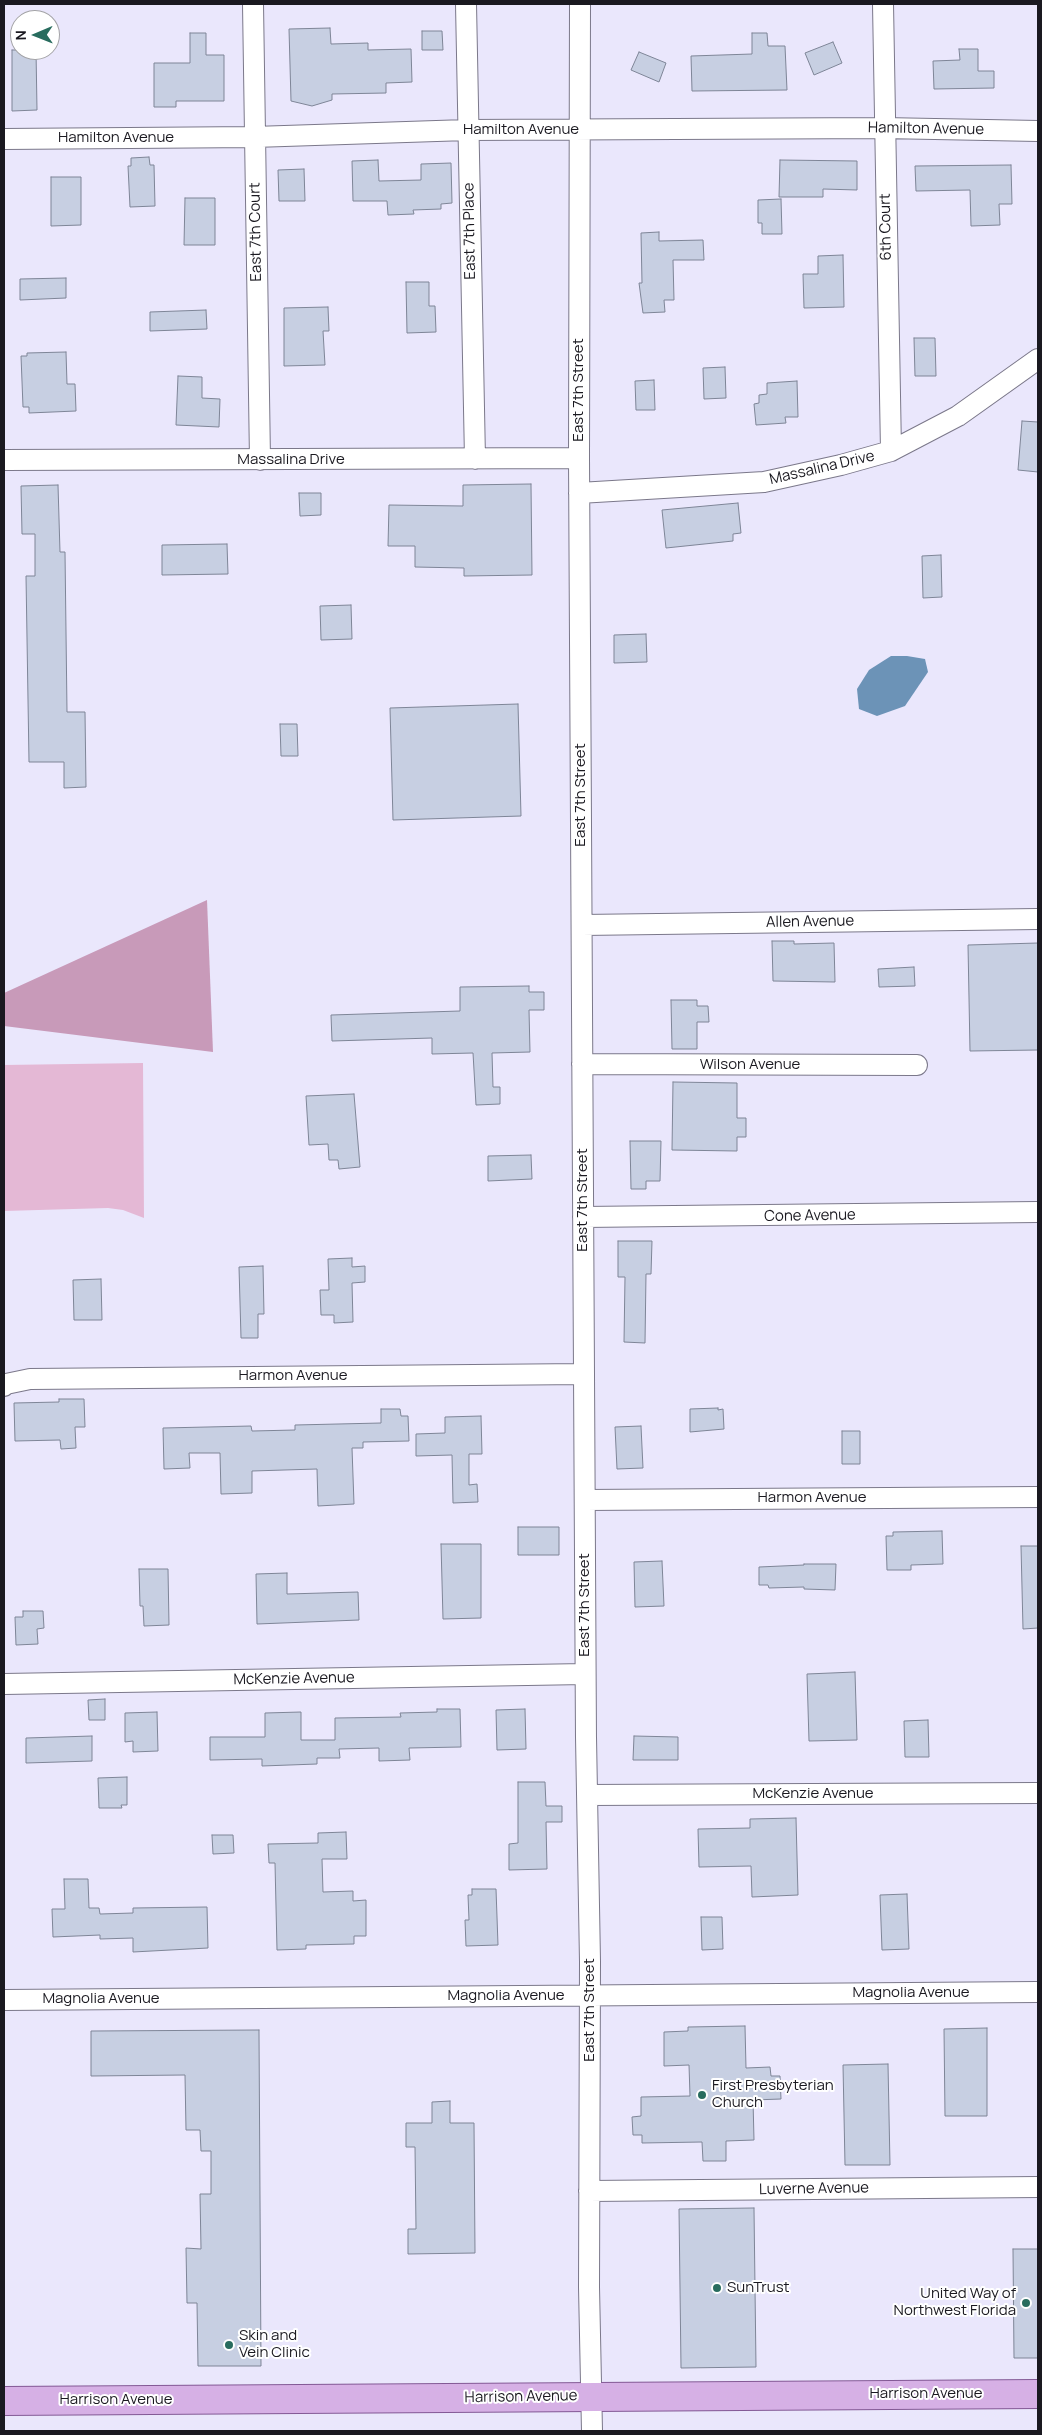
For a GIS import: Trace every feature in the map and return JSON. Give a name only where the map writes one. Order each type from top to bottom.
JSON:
[{"type":"main road","name":"Harrison Avenue","points":[[4,2401],[1038,2394]]},
{"type":"street","name":"East 7th Court","points":[[253,4],[260,460]]},
{"type":"street","name":"East 7th Place","points":[[466,4],[475,459]]},
{"type":"street","name":"East 7th Street","points":[[580,4],[579,493],[585,1674],[590,1996],[589,2191],[592,2431]]},
{"type":"street","name":"6th Court","points":[[883,4],[891,451]]},
{"type":"street","name":"Hamilton Avenue","points":[[4,139],[254,137],[468,130],[884,128],[1038,131]]},
{"type":"street","name":"Massalina Drive","points":[[579,493],[764,482],[841,465],[891,451],[958,416],[1038,360]]},
{"type":"street","name":"Massalina Drive","points":[[4,460],[579,458]]},
{"type":"street","name":"Allen Avenue","points":[[582,926],[1038,919]]},
{"type":"street","name":"Wilson Avenue","points":[[582,1064],[917,1065]]},
{"type":"street","name":"Cone Avenue","points":[[583,1217],[1038,1212]]},
{"type":"street","name":"Harmon Avenue","points":[[4,1386],[30,1379],[584,1374]]},
{"type":"street","name":"Harmon Avenue","points":[[585,1500],[1038,1498]]},
{"type":"street","name":"McKenzie Avenue","points":[[4,1684],[585,1674]]},
{"type":"street","name":"McKenzie Avenue","points":[[587,1795],[1038,1792]]},
{"type":"street","name":"Magnolia Avenue","points":[[4,2000],[1038,1992]]},
{"type":"street","name":"Luverne Avenue","points":[[589,2191],[1038,2187]]},
{"type":"shaded area","points":[[207,900],[213,1052],[4,1026],[4,993]]},
{"type":"shaded area","points":[[143,1063],[144,1218],[123,1210],[108,1208],[4,1211],[4,1065]]},
{"type":"water","points":[[891,656],[925,659],[928,672],[905,706],[877,716],[859,709],[857,689],[869,670]]},
{"type":"building","points":[[330,28],[331,44],[368,43],[368,50],[411,49],[412,82],[386,83],[386,93],[332,94],[332,100],[312,106],[291,101],[289,29]]},
{"type":"building","points":[[422,31],[442,31],[443,50],[422,50]]},
{"type":"building","points":[[190,33],[206,33],[206,55],[224,55],[224,101],[176,101],[176,107],[154,107],[154,63],[190,63]]},
{"type":"building","points":[[752,33],[767,33],[768,46],[785,46],[787,90],[692,91],[691,56],[752,54]]},
{"type":"building","points":[[833,42],[842,63],[814,75],[805,53]]},
{"type":"building","points":[[959,49],[978,49],[978,71],[994,71],[994,88],[934,89],[933,61],[960,60]]},
{"type":"building","points":[[639,52],[666,63],[659,82],[631,70]]},
{"type":"building","points":[[12,60],[36,60],[37,110],[12,111]]},
{"type":"building","points":[[149,157],[150,165],[154,165],[155,206],[130,207],[128,166],[131,166],[131,158]]},
{"type":"building","points":[[378,160],[379,181],[421,180],[421,164],[451,163],[452,203],[441,204],[441,209],[413,210],[414,214],[388,215],[387,201],[353,201],[352,161]]},
{"type":"building","points":[[780,160],[857,161],[857,190],[823,189],[823,197],[779,197]]},
{"type":"building","points":[[1011,165],[1012,204],[999,204],[1000,225],[971,226],[970,190],[916,191],[915,166]]},
{"type":"building","points":[[304,169],[305,201],[279,201],[278,170]]},
{"type":"building","points":[[51,177],[81,177],[81,225],[51,226]]},
{"type":"building","points":[[185,198],[215,198],[215,245],[184,245]]},
{"type":"building","points":[[781,199],[782,234],[762,234],[762,223],[758,223],[758,200]]},
{"type":"building","points":[[659,232],[659,241],[703,240],[704,260],[673,260],[674,300],[664,300],[665,312],[643,313],[639,283],[642,283],[641,233]]},
{"type":"building","points":[[843,255],[844,307],[804,308],[803,274],[818,274],[818,256]]},
{"type":"building","points":[[66,278],[66,298],[20,300],[20,279]]},
{"type":"building","points":[[406,282],[429,282],[429,306],[435,306],[436,332],[407,333]]},
{"type":"building","points":[[328,307],[329,331],[323,331],[325,365],[284,366],[284,308]]},
{"type":"building","points":[[206,310],[207,329],[150,331],[150,312]]},
{"type":"building","points":[[914,338],[935,338],[936,376],[915,376]]},
{"type":"building","points":[[66,352],[67,384],[75,384],[76,411],[29,413],[29,407],[23,407],[21,356],[27,356],[27,353]]},
{"type":"building","points":[[725,367],[726,398],[704,399],[703,368]]},
{"type":"building","points":[[178,376],[202,377],[202,398],[220,399],[219,427],[176,425]]},
{"type":"building","points":[[654,380],[655,410],[636,410],[635,381]]},
{"type":"building","points":[[797,381],[798,417],[785,417],[786,423],[756,425],[754,404],[759,403],[759,395],[767,394],[767,383]]},
{"type":"building","points":[[1022,421],[1038,422],[1038,472],[1018,470]]},
{"type":"building","points":[[531,484],[532,575],[464,576],[464,568],[415,567],[415,546],[388,546],[389,505],[463,506],[463,485]]},
{"type":"building","points":[[58,485],[60,552],[65,552],[67,712],[85,712],[86,787],[64,788],[64,762],[29,762],[26,576],[35,576],[35,534],[22,534],[21,486]]},
{"type":"building","points":[[299,493],[321,493],[321,515],[300,516]]},
{"type":"building","points":[[738,503],[741,533],[733,534],[733,541],[666,548],[662,510]]},
{"type":"building","points":[[227,544],[228,574],[162,575],[162,545]]},
{"type":"building","points":[[941,555],[942,597],[923,598],[922,556]]},
{"type":"building","points":[[351,605],[352,639],[321,640],[320,606]]},
{"type":"building","points":[[646,634],[647,662],[614,663],[614,635]]},
{"type":"building","points":[[518,704],[521,816],[393,820],[390,708]]},
{"type":"building","points":[[280,724],[297,724],[298,756],[281,756]]},
{"type":"building","points":[[772,941],[794,941],[794,944],[834,943],[835,982],[773,981]]},
{"type":"building","points":[[1038,943],[1038,1050],[970,1051],[968,945]]},
{"type":"building","points":[[914,967],[915,986],[879,987],[878,969]]},
{"type":"building","points":[[529,986],[529,992],[544,992],[544,1010],[529,1010],[530,1052],[492,1053],[493,1087],[500,1087],[500,1104],[476,1105],[473,1053],[432,1054],[432,1038],[332,1041],[331,1015],[460,1011],[460,987]]},
{"type":"building","points":[[671,1000],[697,1000],[697,1006],[708,1006],[709,1022],[697,1022],[697,1049],[672,1049]]},
{"type":"building","points":[[673,1082],[737,1083],[737,1118],[746,1118],[746,1137],[737,1137],[737,1151],[672,1150]]},
{"type":"building","points":[[354,1094],[360,1167],[339,1169],[338,1160],[329,1160],[328,1144],[309,1145],[306,1096]]},
{"type":"building","points":[[630,1141],[661,1141],[660,1181],[646,1181],[646,1189],[631,1189]]},
{"type":"building","points":[[531,1155],[532,1179],[488,1181],[488,1156]]},
{"type":"building","points":[[618,1241],[652,1241],[651,1274],[646,1274],[645,1343],[624,1342],[625,1277],[618,1277]]},
{"type":"building","points":[[352,1258],[352,1267],[365,1266],[365,1282],[352,1283],[353,1322],[334,1323],[334,1315],[321,1315],[320,1290],[329,1290],[328,1259]]},
{"type":"building","points":[[263,1266],[264,1314],[258,1314],[258,1338],[241,1338],[239,1267]]},
{"type":"building","points":[[101,1279],[102,1320],[74,1320],[73,1280]]},
{"type":"building","points":[[59,1399],[84,1399],[85,1427],[75,1427],[76,1448],[61,1449],[60,1440],[15,1441],[14,1403],[59,1402]]},
{"type":"building","points":[[718,1408],[718,1410],[723,1409],[724,1429],[690,1432],[690,1409]]},
{"type":"building","points":[[381,1409],[400,1409],[401,1416],[408,1416],[409,1441],[363,1442],[363,1448],[352,1448],[354,1504],[318,1506],[317,1469],[252,1471],[252,1493],[221,1494],[220,1453],[189,1453],[190,1468],[164,1469],[163,1428],[251,1426],[252,1431],[295,1430],[295,1425],[381,1423]]},
{"type":"building","points":[[481,1416],[482,1454],[469,1454],[469,1485],[477,1484],[478,1502],[453,1503],[452,1455],[416,1456],[416,1434],[445,1433],[445,1417]]},
{"type":"building","points":[[641,1426],[643,1468],[617,1469],[615,1427]]},
{"type":"building","points":[[842,1431],[860,1431],[860,1464],[842,1464]]},
{"type":"building","points":[[518,1527],[559,1527],[559,1555],[518,1555]]},
{"type":"building","points":[[942,1531],[943,1564],[911,1565],[911,1570],[887,1570],[886,1536],[893,1536],[893,1532]]},
{"type":"building","points":[[441,1544],[481,1544],[481,1618],[443,1619]]},
{"type":"building","points":[[1021,1546],[1038,1546],[1038,1628],[1023,1629]]},
{"type":"building","points":[[662,1561],[664,1606],[635,1607],[634,1562]]},
{"type":"building","points":[[836,1564],[835,1590],[804,1589],[804,1587],[769,1588],[768,1585],[759,1585],[759,1567]]},
{"type":"building","points":[[139,1569],[168,1569],[169,1625],[144,1626],[143,1606],[140,1606]]},
{"type":"building","points":[[287,1573],[287,1594],[358,1592],[359,1620],[257,1624],[256,1574]]},
{"type":"building","points":[[23,1611],[43,1611],[44,1628],[37,1629],[38,1644],[16,1645],[15,1617],[23,1617]]},
{"type":"building","points":[[855,1672],[857,1740],[809,1741],[807,1674]]},
{"type":"building","points":[[105,1699],[105,1720],[89,1720],[88,1700]]},
{"type":"building","points":[[437,1709],[460,1709],[461,1747],[409,1748],[410,1760],[379,1761],[379,1748],[339,1749],[340,1758],[317,1758],[317,1764],[262,1766],[262,1759],[210,1760],[210,1737],[265,1737],[265,1713],[301,1712],[301,1740],[335,1740],[335,1718],[401,1717],[400,1713],[437,1712]]},
{"type":"building","points":[[525,1709],[526,1749],[497,1750],[496,1710]]},
{"type":"building","points":[[157,1712],[158,1751],[133,1752],[133,1741],[125,1742],[125,1713]]},
{"type":"building","points":[[928,1720],[929,1757],[905,1757],[904,1721]]},
{"type":"building","points":[[92,1736],[92,1761],[26,1763],[26,1738]]},
{"type":"building","points":[[634,1736],[678,1737],[678,1760],[633,1760]]},
{"type":"building","points":[[127,1777],[127,1805],[121,1805],[122,1808],[99,1808],[98,1778]]},
{"type":"building","points":[[518,1782],[545,1782],[546,1806],[562,1806],[562,1822],[546,1822],[547,1869],[509,1870],[509,1844],[518,1843]]},
{"type":"building","points":[[796,1818],[798,1895],[752,1897],[751,1866],[699,1867],[698,1829],[750,1828],[750,1819]]},
{"type":"building","points":[[346,1832],[347,1859],[322,1859],[323,1892],[353,1891],[353,1901],[366,1900],[366,1936],[354,1936],[354,1944],[306,1945],[306,1949],[277,1950],[275,1863],[269,1863],[268,1844],[318,1843],[318,1833]]},
{"type":"building","points":[[212,1835],[233,1835],[234,1853],[213,1854]]},
{"type":"building","points":[[64,1879],[88,1879],[89,1908],[99,1908],[100,1914],[133,1913],[133,1908],[207,1907],[208,1948],[133,1952],[133,1938],[100,1939],[100,1935],[53,1937],[52,1909],[65,1909]]},
{"type":"building","points":[[472,1889],[496,1889],[498,1945],[466,1946],[465,1920],[469,1920],[468,1895],[472,1895]]},
{"type":"building","points":[[907,1894],[909,1949],[882,1950],[880,1895]]},
{"type":"building","points":[[701,1917],[722,1917],[723,1949],[702,1950]]},
{"type":"building","points":[[745,2026],[746,2068],[770,2067],[771,2076],[780,2076],[781,2099],[753,2100],[754,2140],[726,2141],[726,2161],[703,2161],[702,2142],[642,2143],[642,2135],[633,2135],[632,2117],[641,2116],[641,2097],[690,2096],[689,2065],[664,2066],[664,2032],[688,2031],[688,2027]]},
{"type":"building","points":[[987,2028],[987,2116],[945,2116],[944,2029]]},
{"type":"building","points":[[259,2030],[261,2366],[198,2366],[197,2303],[187,2303],[186,2248],[201,2249],[200,2194],[211,2194],[211,2151],[201,2151],[200,2130],[186,2130],[185,2075],[91,2076],[91,2031]]},
{"type":"building","points":[[888,2064],[890,2165],[845,2165],[843,2065]]},
{"type":"building","points":[[450,2101],[450,2123],[474,2123],[475,2253],[408,2254],[408,2229],[416,2229],[415,2147],[406,2147],[406,2123],[432,2123],[432,2102]]},
{"type":"building","name":"SunTrust","points":[[754,2208],[756,2367],[681,2368],[679,2209]]},
{"type":"building","name":"United Way of Northwest Florida","points":[[1013,2249],[1038,2249],[1038,2358],[1014,2358]]},
{"type":"place","name":"First Presbyterian Church","points":[[702,2095]]},
{"type":"place","name":"SunTrust","points":[[717,2288]]},
{"type":"place","name":"United Way of Northwest Florida","points":[[1026,2303]]},
{"type":"place","name":"Skin and Vein Clinic","points":[[229,2345]]}]
